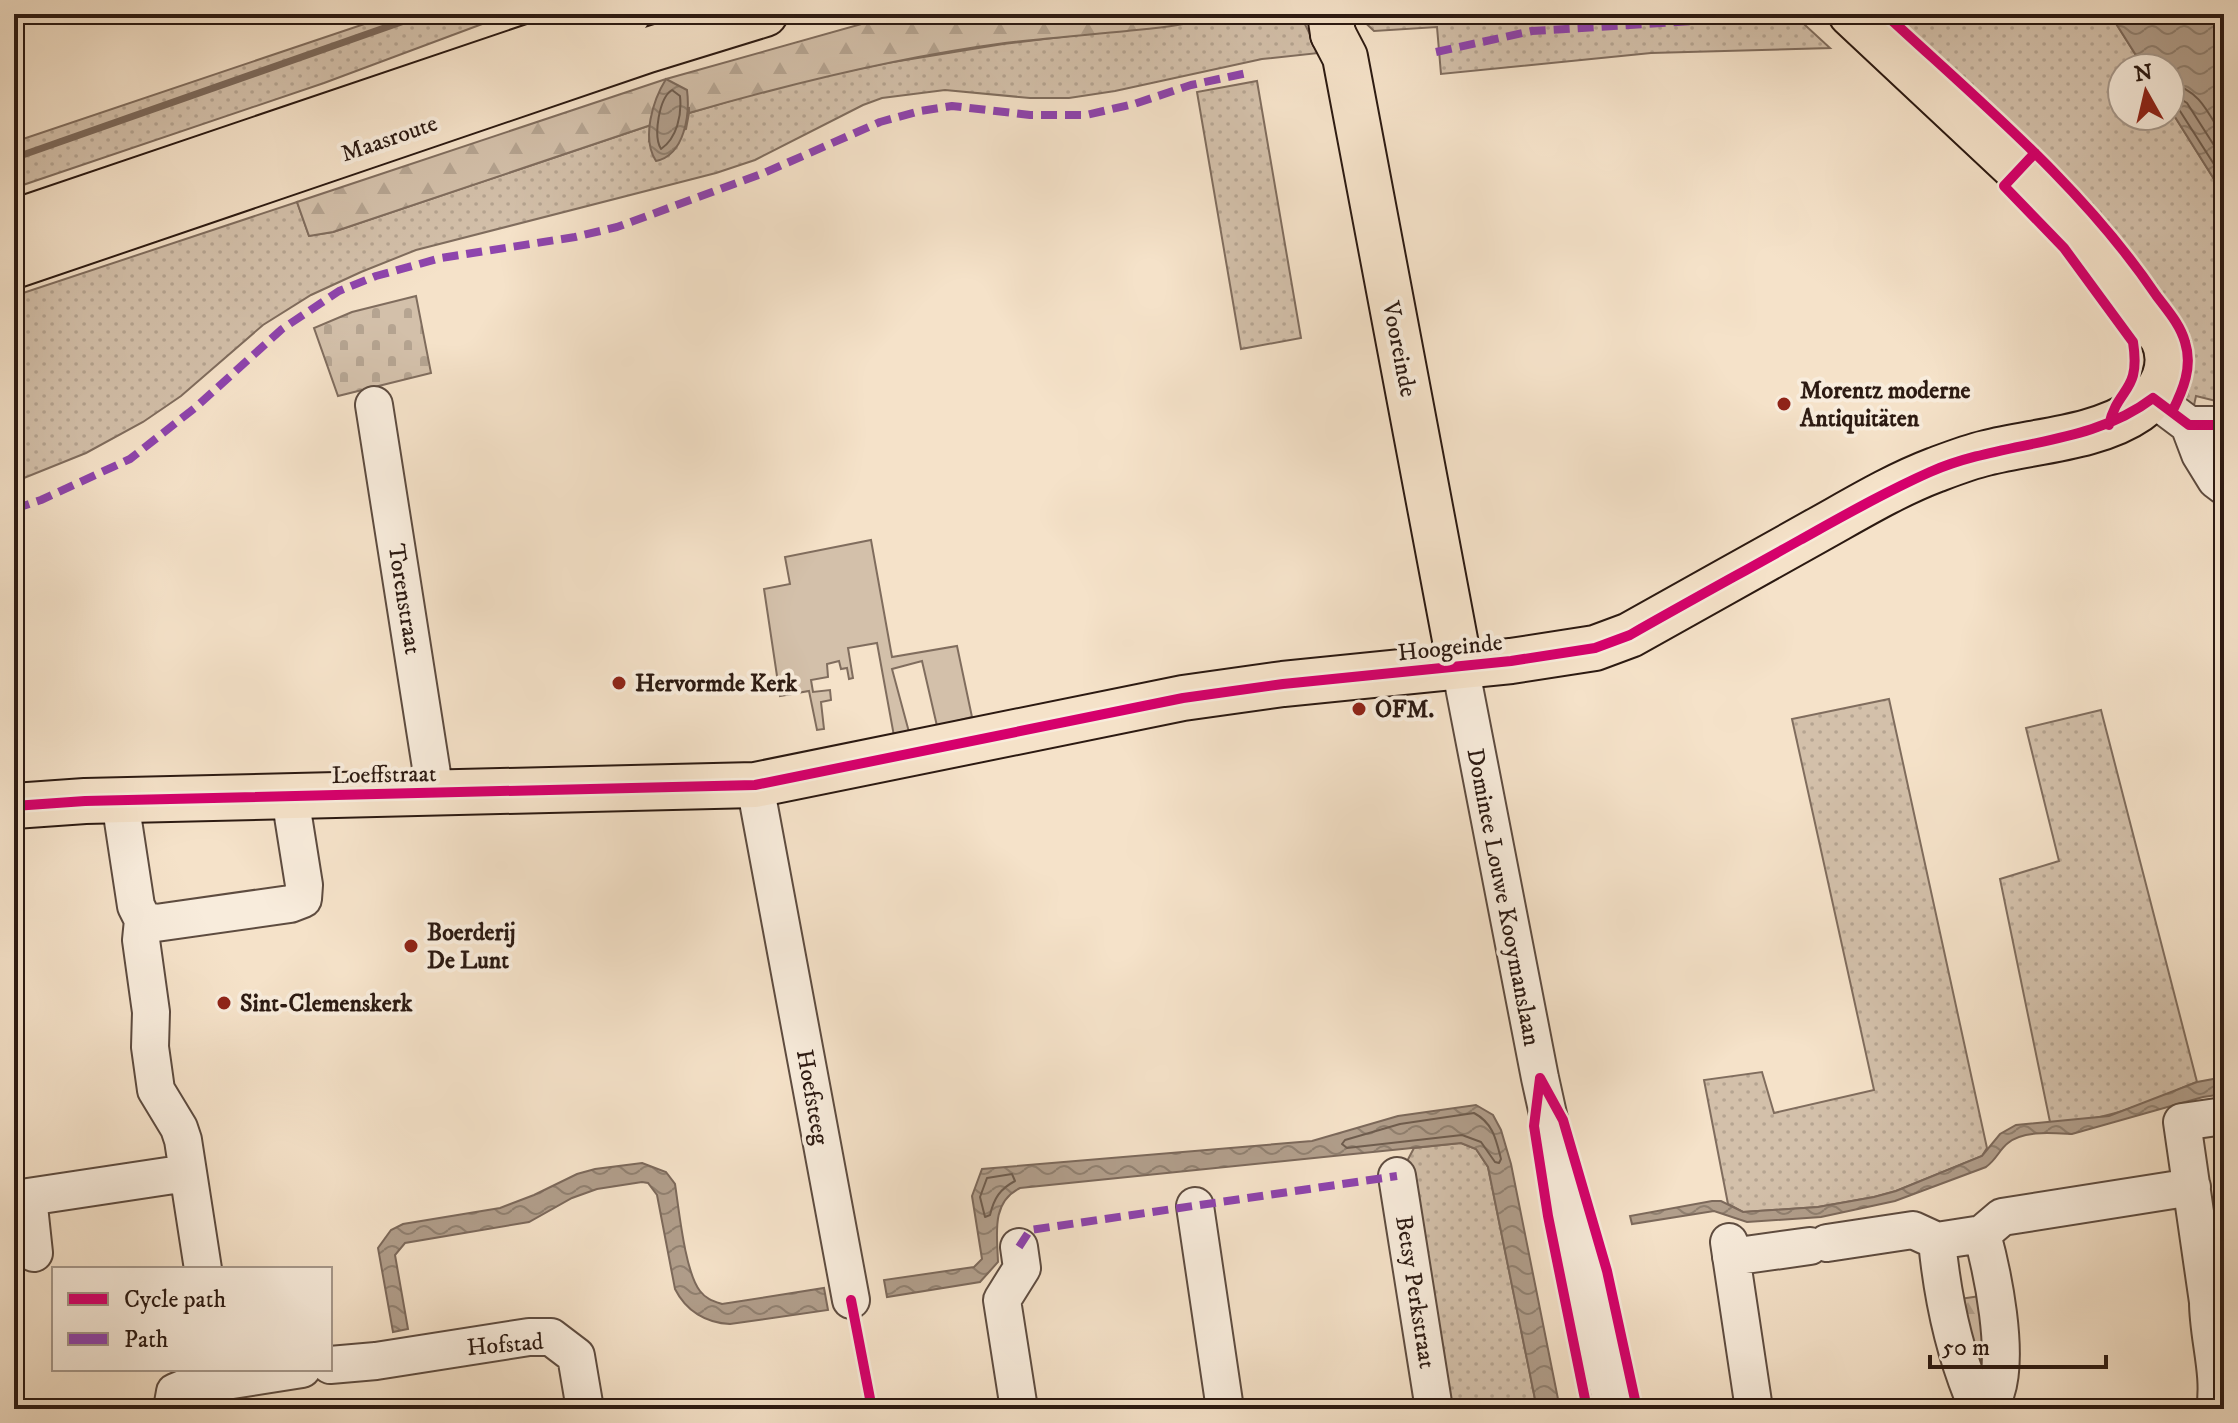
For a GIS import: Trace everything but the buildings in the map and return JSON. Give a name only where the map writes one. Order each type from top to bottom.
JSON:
[{"type":"main road","name":"Maasroute","points":[[14,222],[628,14]]},
{"type":"main road","name":"Maasroute","points":[[14,266],[621,59],[765,14]]},
{"type":"main road","points":[[1851,14],[2073,222],[2102,257],[2167,348],[2167,369],[2153,398]]},
{"type":"main road","name":"Vooreinde","points":[[1331,24],[1345,57],[1460,666]]},
{"type":"main road","name":"Hoogeinde","points":[[755,785],[1183,698],[1595,648],[1630,635],[1868,502],[1932,471],[1984,453],[2109,425],[2135,412],[2153,398]]},
{"type":"main road","name":"Loeffstraat","points":[[14,806],[755,785]]},
{"type":"street","points":[[2153,398],[2207,425],[2200,454],[2216,480],[2224,486]]},
{"type":"street","name":"Torenstraat","points":[[374,405],[435,793]]},
{"type":"street","name":"Dominee Louwe Kooymanslaan","points":[[1460,666],[1540,1078],[1613,1409]]},
{"type":"street","name":"Hoefsteeg","points":[[755,785],[851,1300]]},
{"type":"street","points":[[143,920],[156,923],[290,904],[303,899],[304,885],[290,797]]},
{"type":"street","points":[[120,801],[136,906],[143,920],[141,940],[151,1012],[150,1047],[156,1090],[179,1128],[203,1267]]},
{"type":"street","points":[[2215,1409],[2218,1393],[2208,1325],[2216,1308],[2182,1122],[2224,1116]]},
{"type":"street","points":[[34,1253],[28,1197],[187,1173]]},
{"type":"street","name":"Betsy Perkstraat","points":[[1397,1176],[1434,1409]]},
{"type":"street","points":[[1754,1409],[1730,1250],[1818,1244],[1913,1230],[1937,1241],[1982,1234],[2002,1217],[2192,1187]]},
{"type":"street","points":[[1195,1206],[1225,1409]]},
{"type":"street","points":[[1937,1241],[1948,1317],[1961,1367],[1972,1394],[1986,1405],[1996,1392],[2001,1360],[1997,1308],[1982,1234]]},
{"type":"street","points":[[1019,1247],[1022,1268],[1002,1300],[1019,1409]]},
{"type":"street","name":"Hofstad","points":[[332,1365],[529,1337],[551,1337],[576,1356],[585,1409]]},
{"type":"street","points":[[172,1409],[175,1392],[187,1387],[219,1376],[278,1371]]},
{"type":"green space","points":[[394,14],[509,14],[324,83],[14,188],[14,142]]},
{"type":"green space","points":[[897,14],[1217,14],[1173,26],[1005,43],[885,63],[689,113],[689,108],[654,107],[651,125],[333,232],[309,236],[297,202],[666,79]]},
{"type":"green space","points":[[1217,14],[1300,14],[1319,53],[1262,59],[1069,98],[1030,98],[945,90],[882,98],[755,160],[716,173],[416,250],[311,295],[263,325],[181,396],[143,422],[86,453],[14,482],[14,296],[297,202],[309,236],[333,232],[651,125],[649,141],[686,129],[689,113],[795,82],[1003,44],[1202,20]]},
{"type":"green space","points":[[1356,14],[1793,14],[1830,48],[1651,53],[1441,74],[1437,27],[1374,31]]},
{"type":"green space","points":[[1893,14],[2110,14],[2134,52],[2106,52],[2106,132],[2184,132],[2224,195],[2224,403],[2196,396],[2193,410],[2183,405],[2192,376],[2193,353],[2182,321],[2096,211],[1997,110]]},
{"type":"green space","points":[[1257,81],[1301,338],[1241,349],[1197,92]]},
{"type":"green space","points":[[416,296],[431,373],[338,396],[314,328],[352,312]]},
{"type":"green space","points":[[871,540],[892,657],[957,646],[972,717],[937,726],[922,661],[892,669],[909,732],[894,736],[877,643],[848,648],[853,678],[849,679],[847,668],[841,669],[839,661],[827,664],[828,677],[811,680],[813,692],[830,690],[831,700],[821,702],[824,729],[817,730],[809,691],[780,696],[764,589],[790,584],[785,557]]},
{"type":"green space","points":[[1889,699],[1987,1148],[1982,1156],[1874,1197],[1818,1207],[1743,1212],[1728,1204],[1704,1080],[1762,1072],[1774,1113],[1874,1090],[1792,719]]},
{"type":"green space","points":[[2101,710],[2197,1082],[2107,1115],[2070,1122],[2050,1122],[2000,879],[2059,861],[2026,728]]},
{"type":"green space","points":[[1461,1143],[1476,1149],[1488,1167],[1537,1409],[1452,1409],[1443,1397],[1404,1167],[1414,1148]]},
{"type":"green space","points":[[1987,1295],[1985,1389],[1953,1300]]},
{"type":"water","points":[[2110,14],[2224,14],[2224,195],[2184,132],[2186,52],[2134,52]]},
{"type":"water","points":[[666,79],[687,90],[688,110],[684,132],[674,151],[656,161],[649,141],[650,119]]},
{"type":"water","points":[[2224,1077],[2224,1094],[2203,1097],[2072,1134],[2038,1133],[2014,1139],[1986,1167],[1895,1201],[1821,1217],[1747,1222],[1714,1211],[1632,1224],[1630,1216],[1712,1201],[1721,1201],[1743,1212],[1818,1207],[1874,1197],[1982,1156],[2000,1134],[2016,1125],[2109,1116],[2197,1082]]},
{"type":"water","points":[[1476,1105],[1493,1115],[1511,1164],[1560,1409],[1537,1409],[1488,1167],[1476,1149],[1461,1143],[1020,1188],[1011,1194],[1000,1210],[998,1262],[980,1282],[887,1297],[884,1280],[974,1267],[982,1259],[972,1196],[982,1169],[1312,1141],[1398,1116]]},
{"type":"water","points":[[642,1163],[666,1172],[675,1184],[690,1270],[705,1296],[722,1304],[824,1288],[828,1310],[730,1324],[698,1314],[685,1304],[675,1289],[657,1195],[648,1183],[642,1182],[597,1189],[572,1198],[529,1222],[405,1243],[395,1255],[408,1329],[393,1332],[378,1248],[391,1230],[403,1224],[500,1208],[577,1174]]},
{"type":"waterway","points":[[14,158],[424,14]]},
{"type":"marked path","points":[[1436,52],[1532,31],[1693,21],[1704,14]]},
{"type":"marked path","points":[[14,509],[41,500],[130,459],[196,407],[282,329],[339,291],[376,276],[441,258],[575,237],[617,227],[764,173],[880,122],[920,111],[952,106],[1030,115],[1086,115],[1134,104],[1191,85],[1247,73]]},
{"type":"marked path","points":[[1019,1247],[1030,1230],[1397,1176]]},
{"type":"cycle path","points":[[1885,14],[2063,182],[2127,256],[2177,323],[2188,360],[2183,387],[2172,412]]},
{"type":"cycle path","points":[[2035,153],[2004,186],[2064,248],[2133,342],[2134,371],[2109,425]]},
{"type":"cycle path","points":[[14,806],[85,801],[755,785],[1183,698],[1283,684],[1511,661],[1595,648],[1630,635],[1880,496],[1958,462],[2101,426],[2153,398],[2189,425],[2224,425]]},
{"type":"cycle path","points":[[1540,1078],[1563,1120],[1607,1271],[1637,1409]]},
{"type":"cycle path","points":[[1540,1078],[1534,1126],[1548,1216],[1587,1409]]},
{"type":"cycle path","points":[[851,1300],[872,1409]]},
{"type":"place","name":"Morentz moderne Antiquitäten","points":[[1784,404]]},
{"type":"place","name":"Hervormde Kerk","points":[[619,683]]},
{"type":"place","name":"OFM.","points":[[1359,709]]},
{"type":"place","name":"Boerderij De Lunt","points":[[411,946]]},
{"type":"place","name":"Sint-Clemenskerk","points":[[224,1003]]}]
